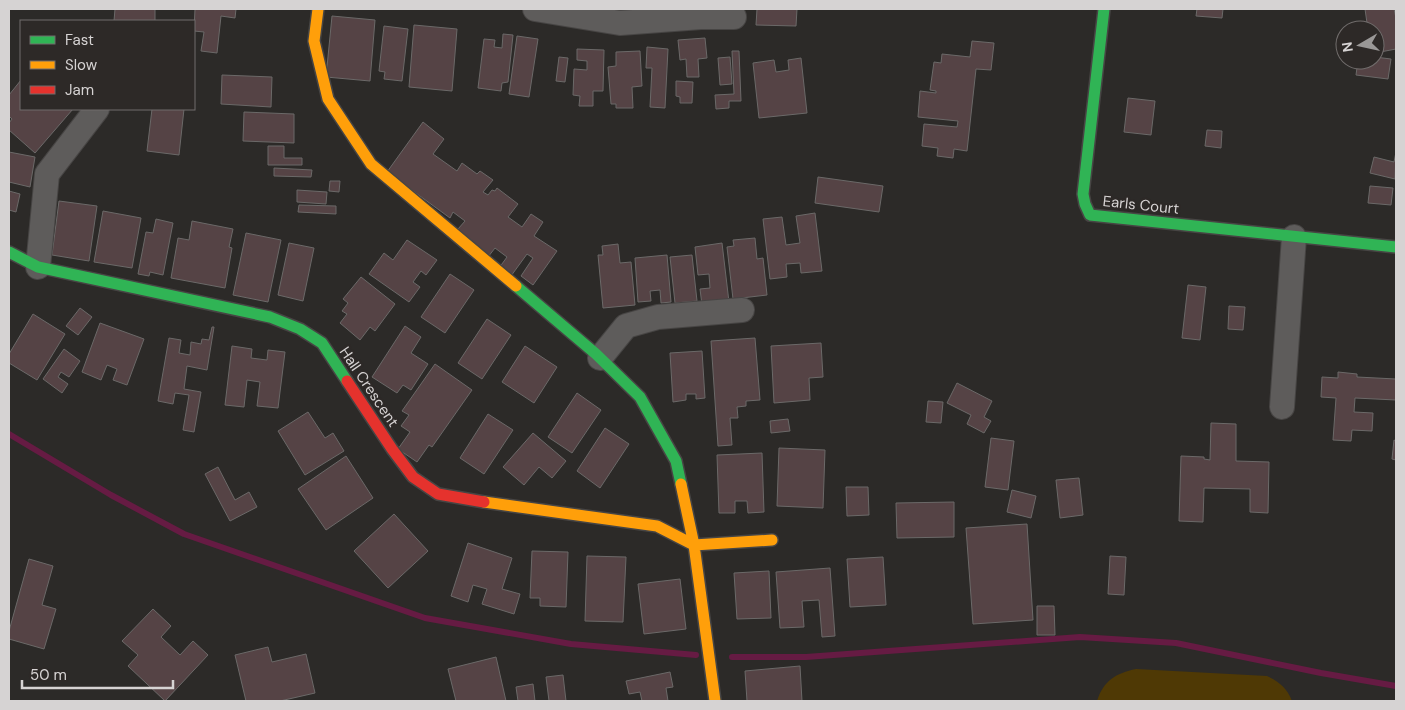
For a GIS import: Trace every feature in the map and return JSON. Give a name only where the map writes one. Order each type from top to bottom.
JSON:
[{"type":"street","points":[[318,9],[314,41],[328,99],[371,164],[600,358],[640,397],[676,461],[694,545],[714,701]]},
{"type":"street","points":[[535,9],[620,23],[701,13],[734,18]]},
{"type":"street","name":"Earls Court","points":[[1104,9],[1083,194],[1090,215],[1396,247]]},
{"type":"street","points":[[38,267],[46,174],[96,110]]},
{"type":"street","points":[[1282,407],[1294,237]]},
{"type":"street","name":"Hall Crescent","points":[[9,252],[38,267],[270,317],[300,329],[322,343],[392,449],[413,477],[438,494],[510,506],[658,526],[694,545]]},
{"type":"street","points":[[600,358],[626,326],[658,317],[742,310]]},
{"type":"street","points":[[694,545],[772,540]]},
{"type":"shaded area","points":[[1136,669],[1267,676],[1288,692],[1292,701],[1097,701],[1103,688],[1111,679]]},
{"type":"building","points":[[115,9],[155,9],[155,20],[114,20]]},
{"type":"building","points":[[195,9],[236,9],[235,18],[221,16],[217,53],[201,51],[204,32],[195,31]]},
{"type":"building","points":[[757,9],[797,9],[796,26],[756,25]]},
{"type":"building","points":[[1197,9],[1223,9],[1222,18],[1196,16]]},
{"type":"building","points":[[1365,9],[1394,9],[1396,18],[1396,49],[1385,51],[1385,20],[1367,20]]},
{"type":"building","points":[[332,16],[375,20],[370,81],[326,77]]},
{"type":"building","points":[[414,25],[457,29],[452,91],[409,87]]},
{"type":"building","points":[[384,26],[408,29],[402,81],[384,79],[385,72],[379,71]]},
{"type":"building","points":[[503,34],[513,35],[508,82],[502,83],[501,91],[478,88],[484,39],[495,40],[494,47],[502,48]]},
{"type":"building","points":[[517,36],[538,39],[529,97],[509,94]]},
{"type":"building","points":[[705,38],[707,58],[698,59],[699,77],[687,77],[686,59],[680,60],[678,40]]},
{"type":"building","points":[[972,41],[994,43],[991,70],[976,69],[967,151],[954,149],[953,158],[937,156],[938,148],[922,146],[924,124],[957,127],[958,121],[918,117],[920,91],[936,93],[936,91],[930,90],[934,62],[941,63],[942,54],[970,57]]},
{"type":"building","points":[[647,47],[668,49],[665,108],[650,107],[652,68],[646,68]]},
{"type":"building","points":[[577,49],[604,50],[603,91],[593,91],[593,106],[579,106],[580,96],[573,95],[574,69],[587,70],[587,61],[577,60]]},
{"type":"building","points":[[640,51],[642,86],[632,87],[633,108],[616,108],[616,104],[611,104],[608,67],[616,66],[616,52]]},
{"type":"building","points":[[732,51],[739,51],[741,101],[729,101],[729,108],[716,109],[715,95],[734,94]]},
{"type":"building","points":[[559,57],[568,58],[565,82],[556,81]]},
{"type":"building","points":[[730,57],[732,84],[720,85],[718,58]]},
{"type":"building","points":[[801,58],[807,113],[759,118],[753,63],[774,60],[776,72],[789,70],[788,60]]},
{"type":"building","points":[[1385,58],[1391,59],[1388,79],[1356,75],[1357,70],[1385,70]]},
{"type":"building","points":[[222,75],[272,77],[271,107],[221,104]]},
{"type":"building","points":[[20,81],[20,110],[72,110],[35,153],[9,130],[9,123],[12,119],[9,116],[9,95]]},
{"type":"building","points":[[676,81],[693,82],[692,103],[680,103],[680,97],[676,96]]},
{"type":"building","points":[[1128,98],[1155,101],[1151,135],[1124,132]]},
{"type":"building","points":[[152,110],[184,110],[179,155],[147,151]]},
{"type":"building","points":[[244,112],[294,114],[294,143],[243,141]]},
{"type":"building","points":[[423,122],[444,139],[433,154],[457,171],[462,163],[477,174],[480,171],[493,180],[483,192],[488,195],[497,188],[518,204],[508,217],[522,227],[531,214],[543,222],[534,236],[557,251],[533,285],[521,276],[533,258],[527,254],[511,276],[499,268],[507,257],[495,248],[488,257],[458,229],[465,221],[453,212],[450,218],[387,172]]},
{"type":"building","points":[[1207,130],[1222,131],[1221,148],[1205,146]]},
{"type":"building","points":[[268,146],[284,146],[284,158],[302,158],[302,165],[268,165]]},
{"type":"building","points":[[9,152],[35,157],[30,187],[9,182]]},
{"type":"building","points":[[1396,152],[1395,179],[1370,173],[1374,157],[1394,162]]},
{"type":"building","points":[[274,168],[312,170],[311,177],[274,176]]},
{"type":"building","points":[[818,177],[883,186],[879,212],[815,203]]},
{"type":"building","points":[[330,181],[340,181],[339,192],[329,191]]},
{"type":"building","points":[[1370,186],[1393,188],[1391,205],[1368,203]]},
{"type":"building","points":[[297,190],[327,192],[326,204],[297,202]]},
{"type":"building","points":[[9,191],[20,194],[16,212],[9,210]]},
{"type":"building","points":[[59,201],[97,206],[89,261],[52,255]]},
{"type":"building","points":[[299,205],[336,206],[336,214],[298,212]]},
{"type":"building","points":[[103,211],[141,218],[132,268],[94,262]]},
{"type":"building","points":[[815,213],[822,271],[801,273],[800,263],[786,264],[787,277],[770,279],[763,219],[782,217],[786,245],[800,243],[796,216]]},
{"type":"building","points":[[156,219],[173,223],[163,275],[150,272],[149,276],[138,274],[146,232],[153,233]]},
{"type":"building","points":[[192,221],[233,229],[229,247],[232,248],[225,288],[171,278],[178,238],[189,240]]},
{"type":"building","points":[[246,233],[281,240],[268,302],[233,295]]},
{"type":"building","points":[[755,238],[757,259],[763,258],[767,295],[733,299],[727,247],[734,246],[733,240]]},
{"type":"building","points":[[407,240],[437,260],[426,275],[421,271],[413,282],[420,287],[409,302],[369,274],[384,253],[393,260]]},
{"type":"building","points":[[289,243],[314,248],[303,301],[278,295]]},
{"type":"building","points":[[722,243],[729,302],[702,305],[700,289],[710,288],[709,274],[698,275],[695,247]]},
{"type":"building","points":[[618,244],[620,263],[631,262],[635,305],[603,308],[598,255],[603,255],[602,246]]},
{"type":"building","points":[[667,255],[671,302],[661,303],[660,290],[650,291],[651,301],[638,302],[635,258]]},
{"type":"building","points":[[692,255],[697,301],[675,303],[670,257]]},
{"type":"building","points":[[450,274],[474,290],[445,333],[421,317]]},
{"type":"building","points":[[361,277],[395,304],[375,331],[370,327],[360,340],[340,323],[347,314],[342,311],[348,303],[343,299]]},
{"type":"building","points":[[1188,285],[1206,287],[1200,340],[1182,338]]},
{"type":"building","points":[[1229,306],[1245,307],[1243,330],[1228,329]]},
{"type":"building","points":[[80,308],[92,317],[78,335],[66,326]]},
{"type":"building","points":[[33,314],[65,334],[37,380],[9,363],[9,354]]},
{"type":"building","points":[[487,319],[511,335],[482,379],[458,363]]},
{"type":"building","points":[[100,323],[144,339],[127,385],[113,380],[117,369],[107,365],[101,380],[82,372]]},
{"type":"building","points":[[405,326],[421,337],[411,353],[428,364],[411,390],[403,385],[397,393],[372,377]]},
{"type":"building","points":[[212,327],[214,327],[207,370],[187,366],[184,389],[201,392],[194,432],[183,430],[189,395],[175,393],[173,404],[158,401],[169,338],[181,340],[179,353],[190,355],[191,342],[201,344],[202,339],[209,340]]},
{"type":"building","points":[[755,338],[760,400],[746,401],[746,406],[737,407],[738,418],[730,418],[732,445],[718,446],[711,341]]},
{"type":"building","points":[[821,343],[823,377],[809,378],[810,400],[774,403],[771,346]]},
{"type":"building","points":[[232,346],[252,349],[251,358],[267,360],[268,350],[285,352],[278,408],[257,406],[260,382],[247,380],[244,407],[225,405]]},
{"type":"building","points":[[525,346],[557,367],[534,403],[502,382]]},
{"type":"building","points":[[64,349],[80,361],[69,377],[61,372],[58,377],[68,384],[62,393],[43,379]]},
{"type":"building","points":[[702,351],[705,398],[696,399],[696,394],[686,394],[686,400],[673,402],[670,353]]},
{"type":"building","points":[[435,364],[472,390],[432,447],[429,445],[417,462],[398,449],[410,432],[401,426],[409,415],[402,411]]},
{"type":"building","points":[[1338,372],[1357,374],[1357,377],[1396,379],[1396,400],[1355,398],[1354,412],[1373,413],[1372,431],[1352,430],[1351,441],[1333,440],[1336,398],[1321,397],[1322,377],[1338,378]]},
{"type":"building","points":[[957,383],[992,401],[984,417],[991,421],[984,433],[967,424],[971,415],[947,403]]},
{"type":"building","points":[[577,393],[601,410],[572,453],[548,437]]},
{"type":"building","points":[[928,401],[943,402],[941,423],[926,422]]},
{"type":"building","points":[[308,412],[325,438],[333,433],[344,451],[305,475],[278,431]]},
{"type":"building","points":[[488,414],[513,430],[484,474],[460,458]]},
{"type":"building","points":[[788,419],[790,431],[771,433],[770,421]]},
{"type":"building","points":[[1211,423],[1236,424],[1236,461],[1269,462],[1268,513],[1250,512],[1250,489],[1204,488],[1203,522],[1179,521],[1181,456],[1204,457],[1204,459],[1210,460]]},
{"type":"building","points":[[605,428],[629,444],[600,488],[577,471]]},
{"type":"building","points":[[533,433],[566,461],[552,478],[539,467],[524,485],[503,467]]},
{"type":"building","points":[[991,438],[1014,441],[1008,490],[985,487]]},
{"type":"building","points":[[1394,440],[1396,441],[1396,460],[1392,459]]},
{"type":"building","points":[[779,448],[825,450],[823,508],[777,506]]},
{"type":"building","points":[[762,453],[764,512],[748,513],[747,501],[735,501],[735,513],[719,513],[717,455]]},
{"type":"building","points":[[346,456],[373,498],[326,530],[298,489]]},
{"type":"building","points":[[218,467],[235,500],[249,492],[257,507],[230,521],[205,474]]},
{"type":"building","points":[[1079,478],[1083,515],[1060,518],[1056,480]]},
{"type":"building","points":[[846,487],[868,487],[869,515],[847,516]]},
{"type":"building","points":[[1012,490],[1036,496],[1031,518],[1007,512]]},
{"type":"building","points":[[954,502],[954,537],[897,538],[896,503]]},
{"type":"building","points":[[394,514],[428,551],[388,588],[354,551]]},
{"type":"building","points":[[1027,524],[1033,620],[973,624],[966,528]]},
{"type":"building","points":[[468,543],[512,558],[502,589],[520,594],[514,614],[482,604],[487,589],[473,585],[468,602],[451,596]]},
{"type":"building","points":[[532,551],[568,552],[566,607],[540,606],[540,598],[530,598]]},
{"type":"building","points":[[587,556],[626,557],[623,622],[585,621]]},
{"type":"building","points":[[1110,556],[1126,557],[1124,595],[1108,594]]},
{"type":"building","points":[[883,557],[886,605],[850,607],[847,559]]},
{"type":"building","points":[[29,559],[53,566],[42,605],[56,609],[44,649],[9,639],[9,631]]},
{"type":"building","points":[[830,568],[835,636],[822,637],[819,600],[802,601],[804,627],[780,628],[776,572]]},
{"type":"building","points":[[769,571],[771,618],[737,619],[734,573]]},
{"type":"building","points":[[680,579],[686,629],[644,634],[638,584]]},
{"type":"building","points":[[1037,606],[1054,606],[1055,635],[1037,635]]},
{"type":"building","points":[[153,609],[171,626],[161,637],[180,655],[193,641],[208,655],[165,701],[128,666],[138,655],[122,641]]},
{"type":"building","points":[[268,647],[272,662],[306,654],[315,693],[280,701],[246,701],[235,655]]},
{"type":"building","points":[[496,657],[506,701],[456,701],[448,669]]},
{"type":"building","points":[[800,666],[802,701],[747,701],[745,671]]},
{"type":"building","points":[[670,672],[673,687],[666,688],[668,701],[642,701],[640,692],[629,694],[626,681]]},
{"type":"building","points":[[563,675],[566,701],[549,701],[546,677]]},
{"type":"building","points":[[533,684],[535,701],[518,701],[516,687]]},
{"type":"waterway","points":[[9,434],[111,495],[184,534],[425,618],[571,644],[696,655]]},
{"type":"waterway","points":[[732,657],[806,657],[1080,637],[1176,643],[1321,673],[1396,686]]},
{"type":"traffic: fast","points":[[1104,9],[1083,194],[1090,215],[1396,247]]},
{"type":"traffic: fast","points":[[9,252],[38,267],[270,317],[300,329],[322,343],[347,381]]},
{"type":"traffic: fast","points":[[516,286],[596,354],[640,397],[676,461],[681,484]]},
{"type":"traffic: slow","points":[[318,9],[314,41],[328,99],[371,164],[516,286]]},
{"type":"traffic: slow","points":[[681,484],[694,545],[715,701]]},
{"type":"traffic: slow","points":[[484,502],[657,526],[694,545],[772,540]]},
{"type":"traffic: jam","points":[[347,381],[413,477],[438,494],[484,502]]}]
